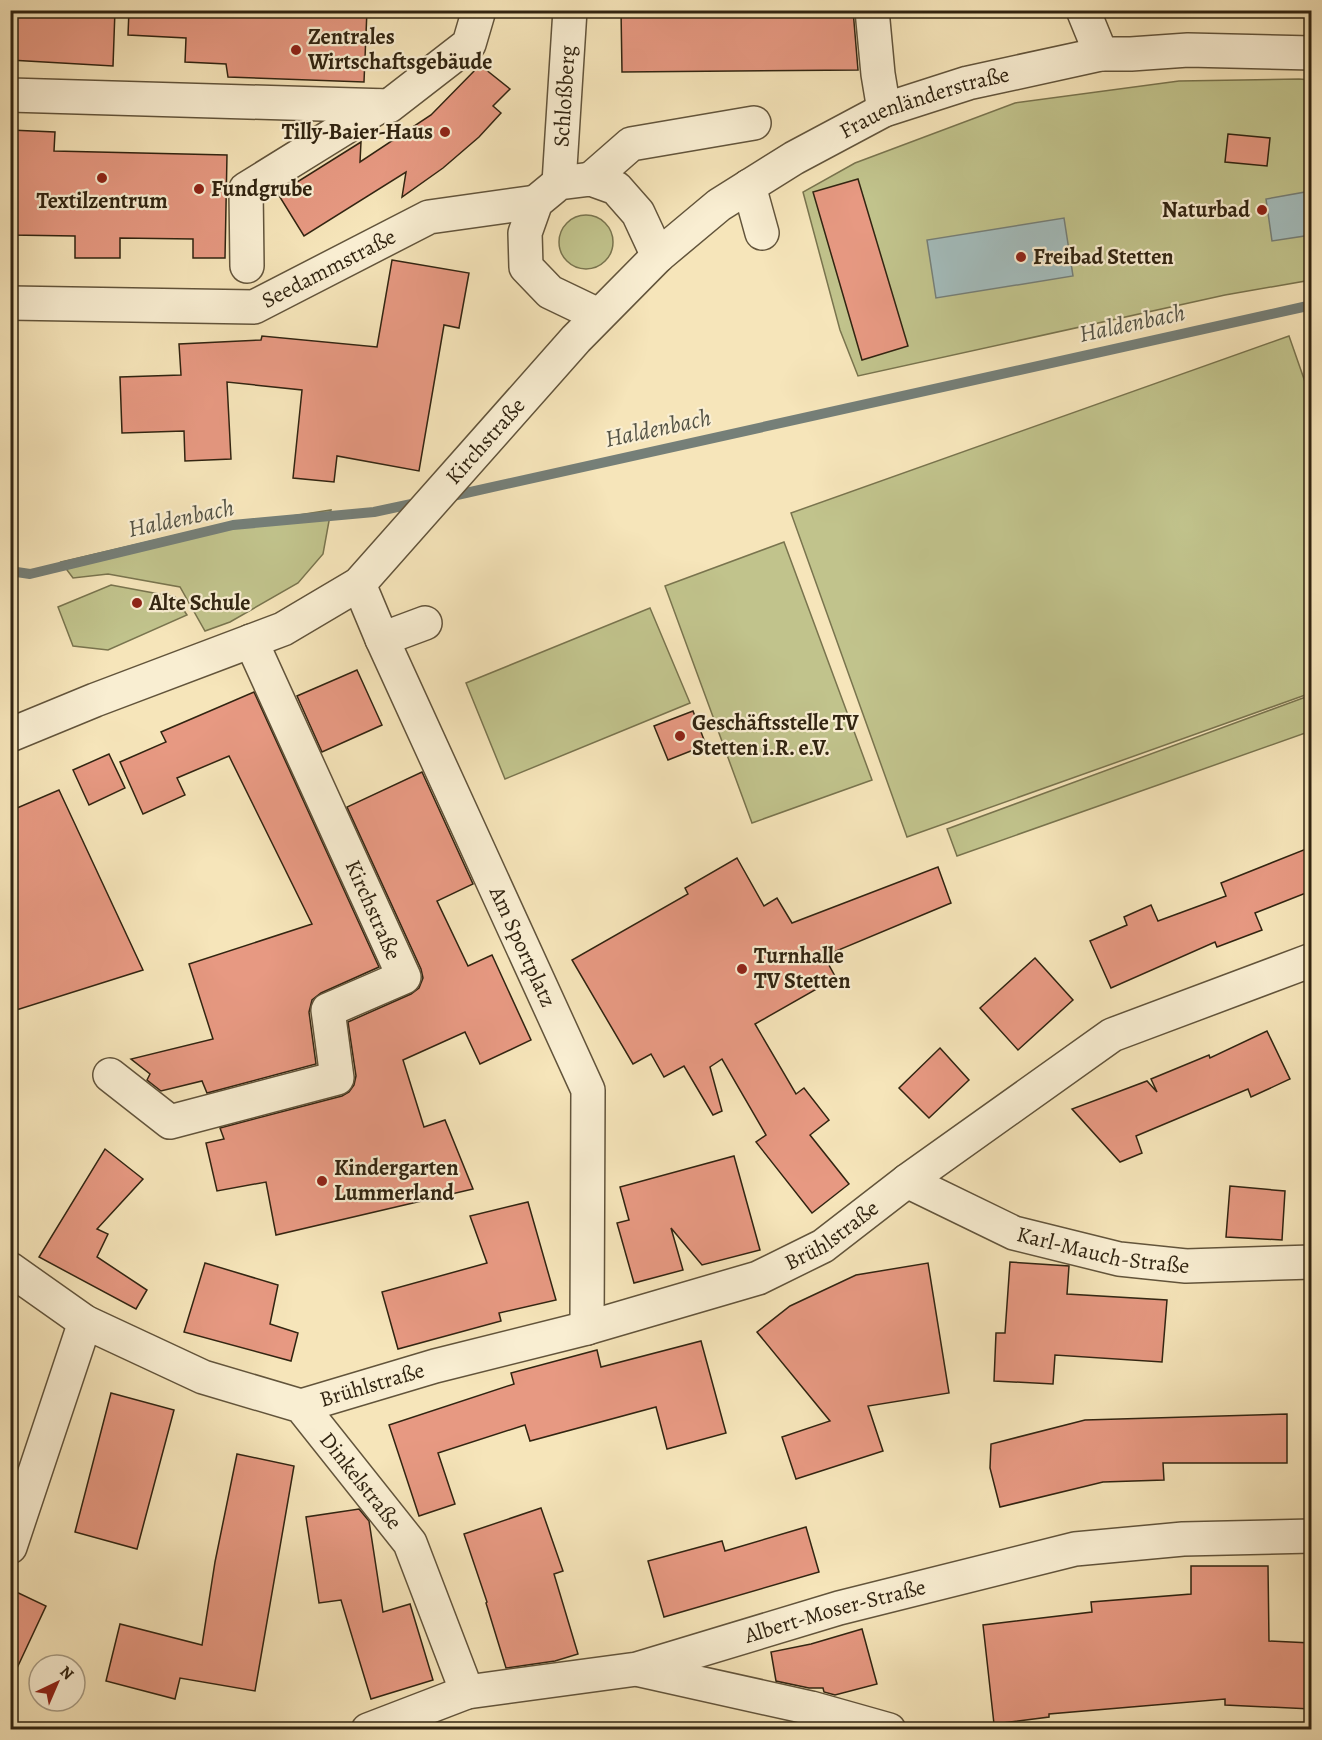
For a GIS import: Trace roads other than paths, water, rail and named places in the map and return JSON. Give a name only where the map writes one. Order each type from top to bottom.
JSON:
[{"type":"street","points":[[10,95],[389,106],[469,44],[478,10]]},
{"type":"street","name":"Schloßberg","points":[[570,10],[548,193],[525,233],[526,267],[550,292],[598,315]]},
{"type":"street","points":[[872,10],[884,110]]},
{"type":"street","points":[[1083,10],[1101,54]]},
{"type":"street","name":"Frauenländerstraße","points":[[598,315],[658,256],[719,205],[794,158],[884,110],[969,83],[1101,54],[1188,50],[1311,54]]},
{"type":"street","points":[[247,266],[246,189],[380,106]]},
{"type":"street","points":[[658,256],[638,213],[616,188],[591,179],[632,144],[754,123]]},
{"type":"street","name":"Schloßberg","points":[[548,193],[591,179]]},
{"type":"street","points":[[749,186],[762,233]]},
{"type":"street","name":"Seedammstraße","points":[[10,303],[254,307],[429,217],[548,193]]},
{"type":"street","name":"Kirchstraße","points":[[10,735],[95,700],[283,629],[359,584],[598,315]]},
{"type":"street","name":"Am Sportplatz","points":[[359,584],[588,1090],[587,1328]]},
{"type":"street","points":[[382,639],[425,623]]},
{"type":"street","name":"Kirchstraße","points":[[110,1075],[170,1122],[337,1078],[328,1010],[404,977],[251,641]]},
{"type":"street","name":"Brühlstraße","points":[[302,1406],[435,1366],[587,1328],[758,1278],[823,1246],[907,1181],[1112,1035],[1311,960]]},
{"type":"street","name":"Karl-Mauch-Straße","points":[[907,1181],[1014,1233],[1119,1259],[1186,1266],[1311,1262]]},
{"type":"street","points":[[10,1269],[85,1322],[203,1377],[302,1406]]},
{"type":"street","points":[[10,1547],[85,1322]]},
{"type":"street","name":"Dinkelstraße","points":[[302,1406],[410,1543],[467,1692]]},
{"type":"street","name":"Albert-Moser-Straße","points":[[368,1730],[467,1692],[637,1669],[838,1608],[1075,1549],[1184,1539],[1311,1536]]},
{"type":"street","points":[[637,1669],[811,1708],[890,1730]]},
{"type":"water","points":[[1311,191],[1311,235],[1272,241],[1266,199]]},
{"type":"water","points":[[1064,218],[1073,276],[936,298],[927,240]]},
{"type":"waterway","name":"Haldenbach","points":[[448,497],[1312,305]]},
{"type":"waterway","name":"Haldenbach","points":[[10,571],[30,574],[233,525],[374,512],[421,502]]},
{"type":"place","name":"Zentrales Wirtschaftsgebäude","points":[[296,50]]},
{"type":"place","name":"Tilly-Baier-Haus","points":[[445,132]]},
{"type":"place","name":"Textilzentrum","points":[[102,178]]},
{"type":"place","name":"Fundgrube","points":[[199,189]]},
{"type":"place","name":"Naturbad","points":[[1262,210]]},
{"type":"place","name":"Freibad Stetten","points":[[1021,257]]},
{"type":"place","name":"Alte Schule","points":[[137,603]]},
{"type":"place","name":"Geschäftsstelle TV Stetten i.R. e.V.","points":[[680,736]]},
{"type":"place","name":"Turnhalle TV Stetten","points":[[742,969]]},
{"type":"place","name":"Kindergarten Lummerland","points":[[322,1181]]}]
